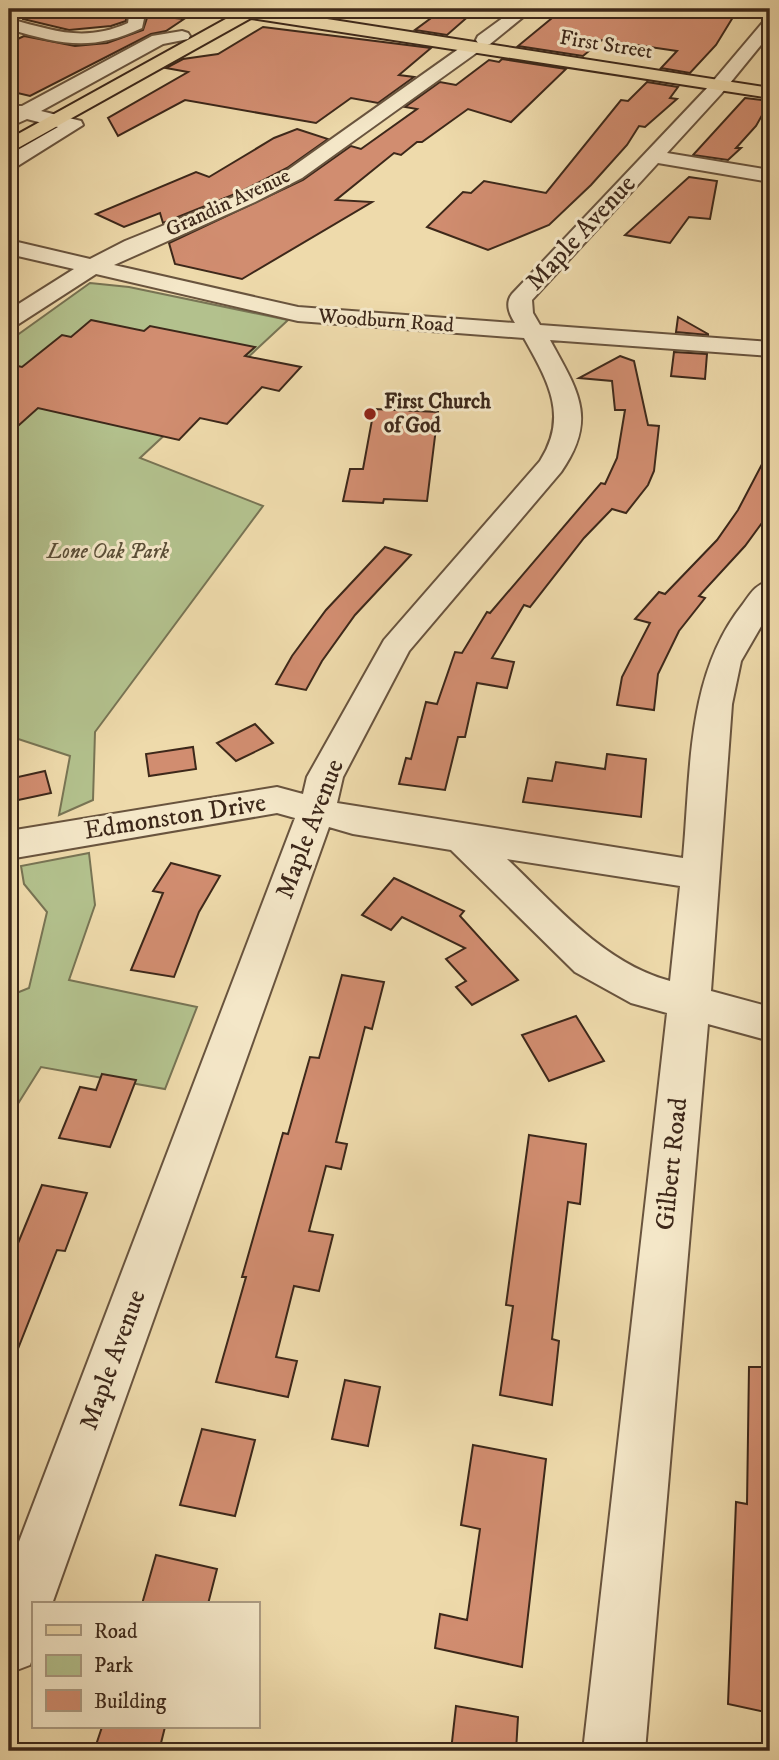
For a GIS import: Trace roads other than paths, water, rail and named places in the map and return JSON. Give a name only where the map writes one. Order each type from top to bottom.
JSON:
[{"type":"main road","name":"First Street","points":[[229,9],[318,19],[722,81],[770,93]]},
{"type":"main road","points":[[9,131],[19,115],[182,36],[229,9]]},
{"type":"main road","name":"First Street","points":[[275,9],[318,19]]},
{"type":"main road","points":[[301,9],[318,19]]},
{"type":"main road","points":[[9,148],[54,120],[252,10]]},
{"type":"main road","points":[[213,32],[261,19],[318,19]]},
{"type":"main road","name":"First Street","points":[[722,81],[770,83]]},
{"type":"street","points":[[10,26],[73,40],[100,40],[136,24],[137,14],[126,9]]},
{"type":"street","name":"Grandin Avenue","points":[[9,320],[92,267],[132,246],[248,198],[295,174],[525,9]]},
{"type":"street","name":"Maple Avenue","points":[[9,1644],[317,809],[325,777],[395,648],[551,466],[567,440],[570,424],[566,404],[533,331],[522,319],[520,299],[722,81],[770,24]]},
{"type":"street","points":[[9,163],[74,125],[19,115]]},
{"type":"street","points":[[653,156],[770,176]]},
{"type":"street","name":"Woodburn Road","points":[[9,247],[298,314],[770,349]]},
{"type":"street","name":"Gilbert Road","points":[[614,1751],[715,704],[725,661],[749,617],[770,590]]},
{"type":"street","name":"Edmonston Drive","points":[[9,845],[250,802],[277,800],[353,821],[699,875]]},
{"type":"street","points":[[464,840],[589,961],[646,991],[770,1024]]},
{"type":"place","name":"First Church of God","points":[[370,414]]},
{"type":"park label","name":"Lone Oak Park","points":[[108,552]]}]
